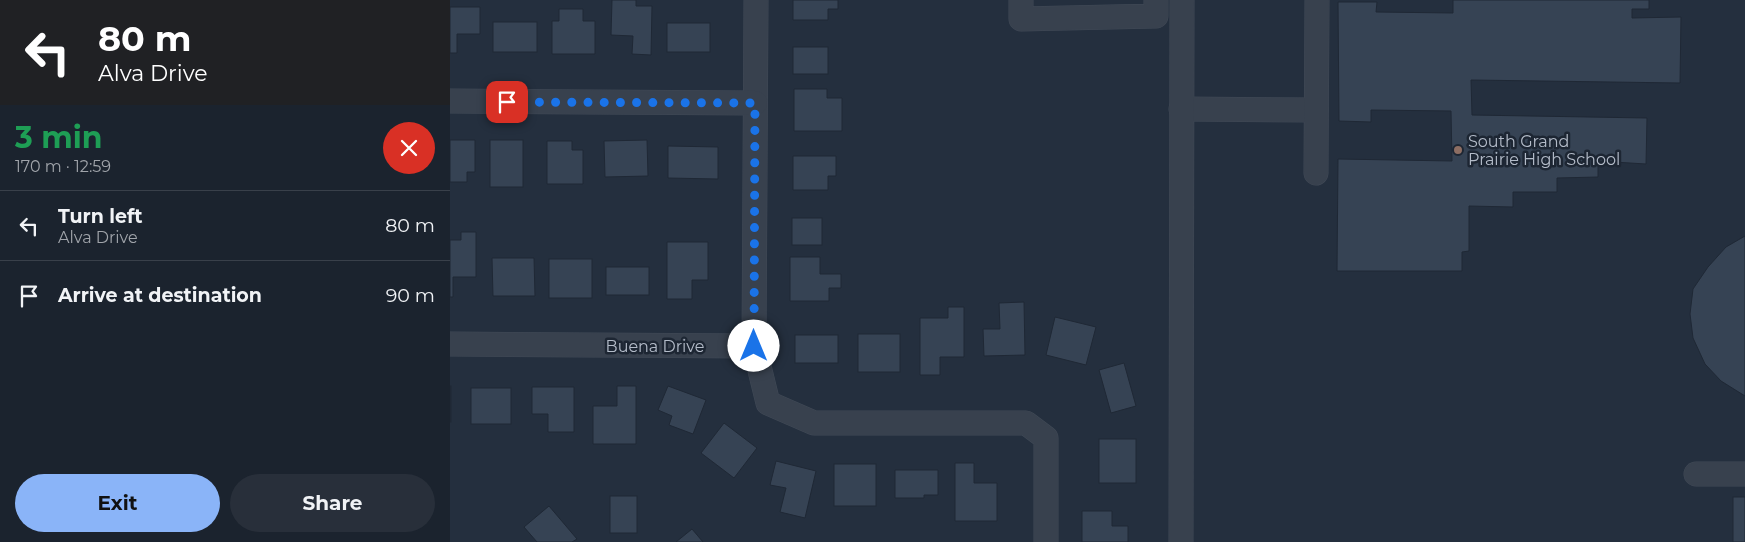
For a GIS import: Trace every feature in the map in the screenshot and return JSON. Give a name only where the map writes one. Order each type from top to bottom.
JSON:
[{"type":"street","points":[[756,0],[754,346],[768,402],[814,423],[1026,423],[1046,438],[1046,542]]},
{"type":"street","points":[[1021,0],[1021,19],[1156,16],[1156,0]]},
{"type":"street","points":[[1181,542],[1182,0]]},
{"type":"street","points":[[1316,174],[1317,0]]},
{"type":"street","points":[[450,101],[755,103]]},
{"type":"street","points":[[1181,109],[1316,110]]},
{"type":"street","name":"Buena Drive","points":[[450,344],[754,346]]},
{"type":"street","points":[[1696,474],[1745,474]]},
{"type":"building","points":[[612,0],[636,0],[636,6],[652,6],[651,55],[632,54],[633,36],[611,35]]},
{"type":"building","points":[[793,0],[838,0],[838,9],[828,9],[828,20],[793,20]]},
{"type":"building","points":[[1453,0],[1649,0],[1649,9],[1632,9],[1632,18],[1681,17],[1680,83],[1471,80],[1472,115],[1647,118],[1646,164],[1598,161],[1598,177],[1557,178],[1557,192],[1513,192],[1513,207],[1469,206],[1469,251],[1462,252],[1462,271],[1337,271],[1338,159],[1452,161],[1451,111],[1371,110],[1371,122],[1339,121],[1338,2],[1377,2],[1376,12],[1453,13]]},
{"type":"building","points":[[450,7],[480,7],[480,34],[457,34],[457,53],[450,53]]},
{"type":"building","points":[[559,9],[583,9],[583,21],[595,21],[595,54],[552,54],[552,21],[559,21]]},
{"type":"building","points":[[493,22],[537,22],[537,52],[493,52]]},
{"type":"building","points":[[667,23],[710,23],[710,52],[667,52]]},
{"type":"building","points":[[793,47],[828,47],[828,74],[793,74]]},
{"type":"building","points":[[794,89],[827,89],[827,98],[842,98],[842,131],[794,131]]},
{"type":"building","points":[[450,140],[475,140],[475,172],[467,172],[467,182],[450,182]]},
{"type":"building","points":[[490,140],[523,140],[523,187],[490,187]]},
{"type":"building","points":[[647,140],[648,176],[605,177],[604,141]]},
{"type":"building","points":[[547,141],[572,141],[572,150],[583,150],[583,184],[547,184]]},
{"type":"building","points":[[668,146],[718,147],[718,179],[668,178]]},
{"type":"building","points":[[793,156],[836,156],[836,176],[828,176],[828,190],[793,190]]},
{"type":"building","points":[[792,218],[822,218],[822,245],[792,245]]},
{"type":"building","points":[[461,232],[476,232],[476,277],[453,277],[453,297],[450,297],[450,240],[461,240]]},
{"type":"building","points":[[1745,236],[1745,396],[1721,381],[1705,364],[1693,338],[1690,314],[1693,289],[1708,267],[1726,247]]},
{"type":"building","points":[[667,242],[708,242],[708,280],[692,280],[692,299],[667,299]]},
{"type":"building","points":[[790,257],[820,257],[820,274],[841,274],[841,288],[829,288],[829,301],[790,301]]},
{"type":"building","points":[[492,258],[534,258],[535,296],[493,296]]},
{"type":"building","points":[[549,259],[592,259],[592,298],[549,298]]},
{"type":"building","points":[[606,267],[649,267],[649,295],[606,295]]},
{"type":"building","points":[[1024,302],[1025,355],[984,356],[983,329],[1000,329],[999,303]]},
{"type":"building","points":[[948,307],[964,307],[964,357],[940,357],[940,375],[920,375],[920,318],[948,318]]},
{"type":"building","points":[[1055,317],[1096,327],[1086,365],[1046,355]]},
{"type":"building","points":[[858,334],[900,334],[900,372],[858,372]]},
{"type":"building","points":[[795,335],[838,335],[838,363],[795,363]]},
{"type":"building","points":[[1124,363],[1136,406],[1111,413],[1099,370]]},
{"type":"building","points":[[451,386],[451,422],[450,422]]},
{"type":"building","points":[[617,386],[636,386],[636,444],[593,444],[593,406],[617,406]]},
{"type":"building","points":[[668,386],[706,400],[693,434],[669,425],[672,416],[658,410]]},
{"type":"building","points":[[532,387],[574,387],[574,432],[548,432],[548,414],[532,414]]},
{"type":"building","points":[[471,388],[511,388],[511,424],[471,424]]},
{"type":"building","points":[[724,423],[757,448],[734,478],[701,453]]},
{"type":"building","points":[[1099,439],[1136,439],[1136,483],[1099,483]]},
{"type":"building","points":[[776,461],[816,471],[805,518],[780,512],[786,488],[770,485]]},
{"type":"building","points":[[955,463],[974,463],[974,483],[997,483],[997,521],[955,521]]},
{"type":"building","points":[[834,464],[876,464],[876,506],[834,506]]},
{"type":"building","points":[[895,470],[938,470],[938,495],[924,495],[924,498],[895,498]]},
{"type":"building","points":[[610,496],[637,496],[637,533],[610,533]]},
{"type":"building","points":[[1733,497],[1745,497],[1745,542],[1733,542]]},
{"type":"building","points":[[549,506],[577,539],[572,542],[537,542],[524,527]]},
{"type":"building","points":[[1082,511],[1112,511],[1112,526],[1128,526],[1128,542],[1082,542]]},
{"type":"building","points":[[692,529],[703,542],[676,542]]},
{"type":"place","name":"South Grand Prairie High School","points":[[1458,150]]},
{"type":"route","points":[[507,102],[755,103],[754,346]]}]
